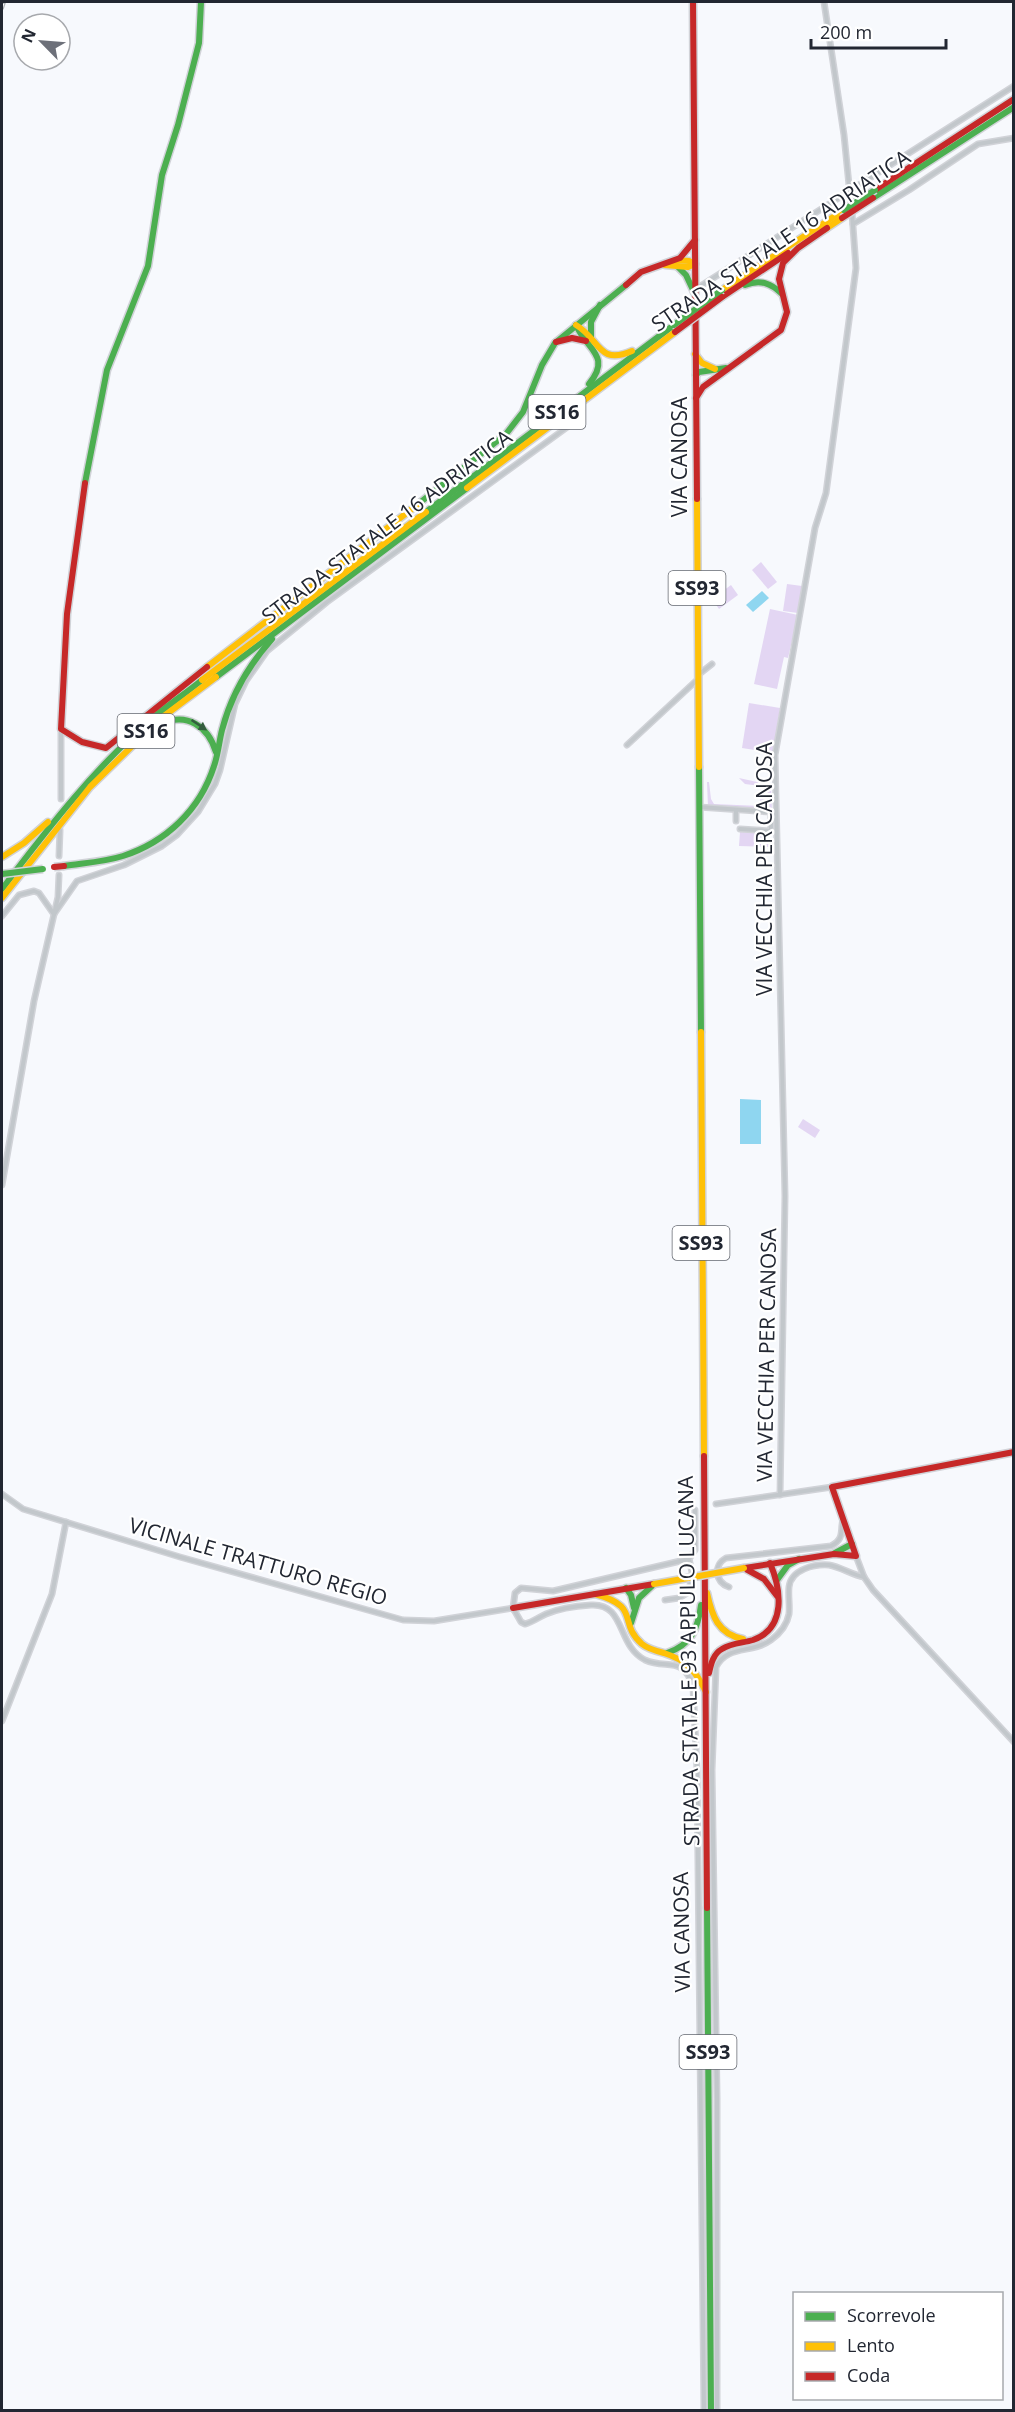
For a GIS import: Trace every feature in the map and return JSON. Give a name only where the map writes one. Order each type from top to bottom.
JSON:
[{"type":"main road","points":[[201,2],[199,42],[178,125],[162,175],[148,266],[107,370],[87,468],[67,614],[61,729],[76,740],[94,747],[106,748],[168,697],[339,567],[514,426],[526,410],[547,354],[556,342],[640,272],[660,264],[690,267],[695,264]]},
{"type":"main road","name":"VIA CANOSA","points":[[693,2],[699,912]]},
{"type":"main road","name":"STRADA STATALE 16 ADRIATICA","points":[[2,889],[76,794],[110,757],[155,716],[722,293],[1014,99]]},
{"type":"main road","name":"STRADA STATALE 16 ADRIATICA","points":[[722,293],[1014,107]]},
{"type":"main road","name":"SS16","points":[[696,375],[703,378],[728,368],[781,330],[788,315],[788,305],[779,276],[785,261],[827,228]]},
{"type":"main road","points":[[675,264],[687,253],[695,240]]},
{"type":"main road","points":[[675,264],[686,275],[695,292]]},
{"type":"main road","name":"SS16","points":[[722,293],[756,281],[770,284],[784,295]]},
{"type":"main road","points":[[556,342],[575,338],[589,341],[590,325],[600,305]]},
{"type":"main road","name":"SS16","points":[[576,325],[578,331],[601,351],[617,357],[628,354],[660,336]]},
{"type":"main road","name":"STRADA STATALE 16 ADRIATICA","points":[[2,898],[69,811],[115,761],[160,720],[546,420],[674,328]]},
{"type":"main road","name":"SS16","points":[[546,420],[596,376],[599,359],[589,341]]},
{"type":"main road","points":[[695,354],[703,364],[718,372],[702,387],[696,398]]},
{"type":"main road","name":"SS16","points":[[2,874],[125,855],[162,837],[182,820],[196,804],[208,782],[228,709],[242,679],[269,642],[309,606]]},
{"type":"main road","name":"SS16","points":[[115,761],[162,723],[179,718],[193,721],[206,730],[213,740],[216,757]]},
{"type":"main road","name":"SS16","points":[[2,857],[37,832],[76,794]]},
{"type":"main road","name":"STRADA STATALE 93 APPULO LUCANA","points":[[699,912],[711,2410]]},
{"type":"main road","points":[[513,1608],[770,1563],[834,1554],[856,1556],[832,1487],[1014,1452]]},
{"type":"main road","points":[[834,1554],[852,1544]]},
{"type":"main road","points":[[777,1580],[788,1565],[799,1559]]},
{"type":"main road","points":[[707,1694],[711,1662],[718,1651],[727,1645],[762,1636],[776,1619],[779,1599],[777,1580],[770,1563]]},
{"type":"main road","points":[[770,1563],[770,1582]]},
{"type":"main road","points":[[744,1568],[770,1582],[779,1599]]},
{"type":"main road","points":[[704,1574],[713,1619],[720,1629],[737,1638],[750,1639]]},
{"type":"main road","points":[[664,1653],[685,1646],[694,1636],[699,1623],[704,1574]]},
{"type":"main road","points":[[631,1623],[639,1598],[654,1584]]},
{"type":"main road","points":[[626,1588],[631,1594],[634,1609]]},
{"type":"main road","points":[[626,1588],[626,1611]]},
{"type":"main road","points":[[596,1594],[616,1599],[623,1604],[635,1634],[642,1644],[652,1650],[677,1657],[692,1667],[707,1694]]},
{"type":"street","name":"VIA VECCHIA PER CANOSA","points":[[780,1495],[785,1196],[775,755],[815,528],[826,493],[856,268],[850,191],[824,2]]},
{"type":"street","points":[[695,292],[1014,86]]},
{"type":"street","points":[[853,224],[978,144],[1014,138]]},
{"type":"street","points":[[54,914],[76,881],[124,865],[162,846],[198,812],[215,784],[220,770],[235,704],[246,681],[267,651],[327,602],[577,420]]},
{"type":"street","points":[[627,745],[712,664]]},
{"type":"street","points":[[60,800],[61,729]]},
{"type":"street","points":[[699,807],[771,812],[771,831],[740,829]]},
{"type":"street","points":[[736,810],[736,821]]},
{"type":"street","points":[[59,856],[60,830]]},
{"type":"street","points":[[2,1185],[34,1001],[54,914],[59,875]]},
{"type":"street","points":[[2,916],[19,895],[34,891],[39,893],[54,914]]},
{"type":"street","points":[[716,1504],[832,1487]]},
{"type":"street","name":"VICINALE TRATTURO REGIO","points":[[2,1494],[22,1509],[180,1557],[404,1620],[434,1622],[513,1608]]},
{"type":"street","points":[[513,1608],[515,1593],[521,1588],[553,1591],[689,1559],[696,1550],[695,1510]]},
{"type":"street","points":[[729,1587],[721,1583],[718,1578],[718,1566],[721,1561],[726,1558],[831,1546],[842,1537],[843,1518]]},
{"type":"street","points":[[2,1721],[52,1594],[66,1522]]},
{"type":"street","points":[[856,1556],[864,1577],[873,1590],[1014,1742]]},
{"type":"street","points":[[665,1600],[679,1598],[690,1592],[692,1572],[689,1559]]},
{"type":"street","name":"VIA CANOSA","points":[[717,2410],[717,2098],[712,1779],[716,1667],[724,1655],[732,1651],[766,1644],[782,1629],[789,1614],[789,1585],[792,1577],[809,1567],[831,1565],[864,1577]]},
{"type":"street","name":"VIA CANOSA","points":[[513,1608],[521,1622],[525,1624],[560,1610],[592,1605],[604,1607],[614,1613],[623,1637],[638,1655],[645,1660],[680,1667],[690,1677],[693,1686],[697,1770],[704,2410]]},
{"type":"shaded area","points":[[761,562],[777,582],[768,589],[752,570]]},
{"type":"shaded area","points":[[787,584],[802,586],[798,613],[783,611]]},
{"type":"shaded area","points":[[731,585],[738,595],[719,609],[712,599]]},
{"type":"shaded area","points":[[770,609],[798,615],[788,658],[784,657],[777,689],[754,684]]},
{"type":"shaded area","points":[[749,703],[780,708],[773,753],[742,748]]},
{"type":"shaded area","points":[[739,778],[771,785],[772,810],[708,807],[707,782],[709,782],[711,799],[714,804],[760,806],[760,786],[745,784]]},
{"type":"shaded area","points":[[740,832],[769,833],[769,847],[739,846]]},
{"type":"shaded area","points":[[803,1119],[820,1130],[815,1138],[798,1127]]},
{"type":"water","points":[[762,591],[769,598],[753,612],[746,605]]},
{"type":"water","points":[[740,1099],[761,1100],[761,1144],[740,1144]]},
{"type":"railway","points":[[2,8],[4,2]]},
{"type":"traffic: fast","points":[[85,483],[107,370],[148,266],[162,175],[178,125],[199,43],[201,2]]},
{"type":"traffic: fast","points":[[873,198],[1014,107]]},
{"type":"traffic: fast","points":[[844,210],[875,190]]},
{"type":"traffic: fast","points":[[678,267],[686,275],[694,292]]},
{"type":"traffic: fast","points":[[745,285],[756,282],[765,283],[782,294]]},
{"type":"traffic: fast","points":[[417,505],[506,434],[523,412],[542,365],[555,343],[626,285]]},
{"type":"traffic: fast","points":[[674,325],[722,290]]},
{"type":"traffic: fast","points":[[591,338],[591,322],[600,305]]},
{"type":"traffic: fast","points":[[576,325],[598,360],[598,366],[589,384]]},
{"type":"traffic: fast","points":[[426,512],[674,325]]},
{"type":"traffic: fast","points":[[696,375],[699,372],[726,368]]},
{"type":"traffic: fast","points":[[216,677],[467,488]]},
{"type":"traffic: fast","points":[[64,866],[101,861],[139,850],[167,833],[190,810],[208,782],[235,693],[248,670],[272,639]]},
{"type":"traffic: fast","points":[[2,889],[55,821],[133,735],[202,680]]},
{"type":"traffic: fast","points":[[161,724],[179,720],[195,724],[208,735],[216,752]]},
{"type":"traffic: fast","points":[[699,767],[701,1032]]},
{"type":"traffic: fast","points":[[2,874],[43,869]]},
{"type":"traffic: fast","points":[[835,1553],[852,1544]]},
{"type":"traffic: fast","points":[[777,1580],[788,1565],[799,1559]]},
{"type":"traffic: fast","points":[[631,1623],[639,1598],[654,1584]]},
{"type":"traffic: fast","points":[[626,1588],[631,1595],[634,1608]]},
{"type":"traffic: fast","points":[[667,1653],[688,1641],[698,1622],[701,1605]]},
{"type":"traffic: fast","points":[[707,1908],[711,2410]]},
{"type":"traffic: slow","points":[[722,290],[844,210]]},
{"type":"traffic: slow","points":[[824,230],[842,218]]},
{"type":"traffic: slow","points":[[676,260],[695,264]]},
{"type":"traffic: slow","points":[[665,265],[688,267],[695,264]]},
{"type":"traffic: slow","points":[[576,325],[606,353],[621,355],[632,351]]},
{"type":"traffic: slow","points":[[467,488],[675,332]]},
{"type":"traffic: slow","points":[[695,354],[702,363],[715,369]]},
{"type":"traffic: slow","points":[[697,499],[699,767]]},
{"type":"traffic: slow","points":[[207,667],[417,505]]},
{"type":"traffic: slow","points":[[202,680],[426,512]]},
{"type":"traffic: slow","points":[[2,898],[90,787],[160,719],[216,677]]},
{"type":"traffic: slow","points":[[2,857],[24,843],[48,822]]},
{"type":"traffic: slow","points":[[701,1032],[704,1456]]},
{"type":"traffic: slow","points":[[654,1584],[744,1568]]},
{"type":"traffic: slow","points":[[707,1593],[718,1623],[734,1637],[743,1639]]},
{"type":"traffic: slow","points":[[595,1594],[619,1604],[635,1636],[642,1644],[684,1663],[694,1672],[706,1692]]},
{"type":"traffic: jam","points":[[693,2],[697,499]]},
{"type":"traffic: jam","points":[[875,190],[1014,99]]},
{"type":"traffic: jam","points":[[842,218],[873,198]]},
{"type":"traffic: jam","points":[[696,398],[703,387],[781,330],[787,312],[779,279],[783,263],[798,248],[827,228]]},
{"type":"traffic: jam","points":[[626,285],[641,272],[680,258],[695,240]]},
{"type":"traffic: jam","points":[[722,297],[788,253]]},
{"type":"traffic: jam","points":[[675,332],[722,297]]},
{"type":"traffic: jam","points":[[556,342],[572,338],[586,341]]},
{"type":"traffic: jam","points":[[85,483],[67,614],[61,729],[82,742],[106,748],[207,667]]},
{"type":"traffic: jam","points":[[54,867],[64,866]]},
{"type":"traffic: jam","points":[[745,1568],[834,1554],[856,1556],[832,1487],[1014,1452]]},
{"type":"traffic: jam","points":[[704,1456],[707,1908]]},
{"type":"traffic: jam","points":[[709,1673],[719,1651],[729,1645],[753,1640],[772,1627],[778,1607],[778,1596],[777,1584],[770,1563]]},
{"type":"traffic: jam","points":[[744,1568],[764,1579],[777,1596]]},
{"type":"traffic: jam","points":[[513,1608],[654,1584]]}]
